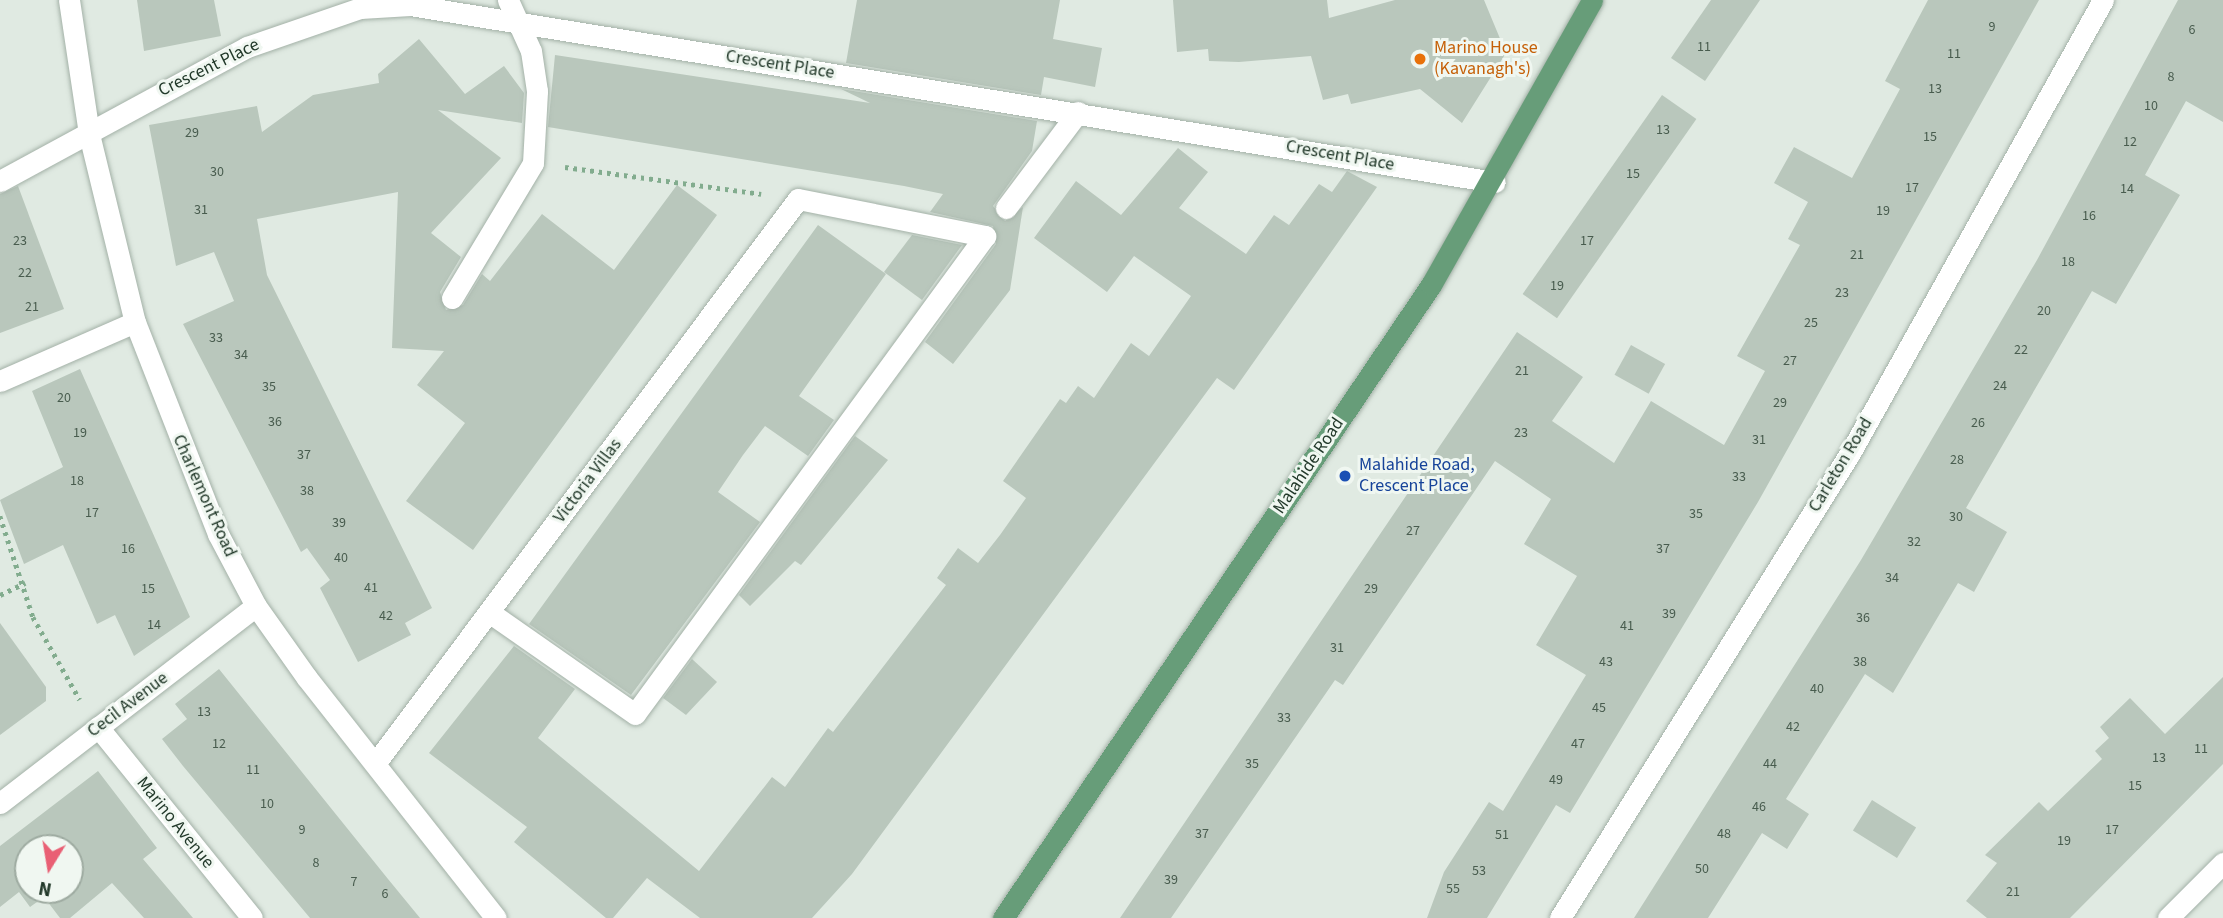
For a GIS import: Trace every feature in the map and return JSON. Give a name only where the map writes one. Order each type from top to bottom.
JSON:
[{"type":"main road","name":"Malahide Road","points":[[1003,918],[1495,182],[1592,0]]},
{"type":"street","name":"Charlemont Road","points":[[69,0],[89,134],[135,322],[218,534],[256,606],[496,918]]},
{"type":"street","points":[[452,298],[533,163],[537,91],[531,51],[508,0]]},
{"type":"street","name":"Carleton Road","points":[[1560,918],[1850,453],[2103,0]]},
{"type":"street","name":"Crescent Place","points":[[0,181],[247,47],[360,8],[411,5],[1495,182]]},
{"type":"street","points":[[1006,208],[1078,112]]},
{"type":"street","points":[[490,613],[635,714],[985,236],[798,200]]},
{"type":"street","name":"Victoria Villas","points":[[377,761],[798,200]]},
{"type":"street","points":[[0,381],[135,322]]},
{"type":"street","name":"Cecil Avenue","points":[[0,803],[256,606]]},
{"type":"street","name":"Marino Avenue","points":[[98,727],[252,918]]},
{"type":"street","points":[[2168,918],[2223,863]]},
{"type":"path","points":[[533,163],[798,200]]},
{"type":"path","points":[[0,516],[25,583],[33,617],[98,727]]},
{"type":"path","points":[[0,595],[25,583]]},
{"type":"building","points":[[137,0],[214,0],[221,36],[144,51]]},
{"type":"building","points":[[857,0],[1060,0],[1053,39],[1102,48],[1095,87],[1044,77],[1041,95],[846,63]]},
{"type":"building","points":[[1173,0],[1327,0],[1329,18],[1395,0],[1484,0],[1506,53],[1462,123],[1420,89],[1351,104],[1348,94],[1323,100],[1311,56],[1239,62],[1209,61],[1208,49],[1177,52]]},
{"type":"building","points":[[1711,0],[1760,0],[1705,81],[1671,58]]},
{"type":"building","points":[[1928,0],[2039,0],[1758,502],[1570,813],[1556,805],[1487,918],[1427,918],[1444,872],[1489,802],[1503,811],[1586,675],[1536,645],[1577,576],[1524,544],[1551,499],[1495,461],[1343,685],[1335,680],[1171,918],[1120,918],[1517,332],[1583,377],[1552,421],[1614,463],[1651,401],[1724,445],[1765,371],[1737,356],[1800,245],[1788,239],[1808,202],[1774,183],[1794,147],[1852,178],[1900,89],[1885,81]]},
{"type":"building","points":[[2178,0],[2223,0],[2223,122],[2186,101],[2145,175],[2180,195],[2116,304],[2092,291],[1966,508],[2007,532],[1974,592],[1958,583],[1893,693],[1865,674],[1786,799],[1809,814],[1787,849],[1762,833],[1708,918],[1634,918],[1861,560],[2037,260]]},
{"type":"building","points":[[419,39],[465,94],[504,66],[524,93],[522,123],[438,110],[501,158],[431,233],[461,257],[440,292],[446,310],[463,305],[482,274],[490,281],[542,214],[614,270],[677,185],[717,215],[473,550],[406,501],[465,423],[417,385],[444,351],[392,348],[398,192],[257,219],[267,275],[432,608],[405,623],[411,635],[358,662],[320,588],[330,580],[307,548],[301,552],[183,324],[234,301],[214,252],[176,266],[149,125],[257,106],[262,132],[313,95],[379,83],[378,74]]},
{"type":"building","points":[[555,55],[870,103],[841,89],[1037,121],[1032,151],[993,206],[1005,221],[1023,207],[1010,290],[953,364],[925,342],[996,244],[993,226],[930,212],[943,194],[548,127]]},
{"type":"building","points":[[1662,95],[1696,119],[1557,318],[1523,294]]},
{"type":"building","points":[[1178,148],[1208,172],[1179,208],[1246,254],[1274,215],[1289,225],[1319,184],[1332,192],[1347,171],[1377,187],[1234,390],[1217,378],[852,874],[812,918],[700,918],[647,878],[613,918],[606,918],[514,842],[527,827],[429,753],[514,646],[575,689],[538,738],[699,871],[772,777],[785,787],[828,728],[833,732],[946,585],[937,578],[958,548],[978,563],[1000,535],[1026,498],[1003,481],[1060,399],[1066,403],[1078,386],[1094,398],[1131,343],[1149,356],[1191,296],[1134,256],[1107,292],[1034,238],[1076,181],[1121,215]]},
{"type":"building","points":[[18,186],[64,309],[0,333],[0,194]]},
{"type":"building","points":[[818,225],[886,274],[799,396],[834,420],[808,456],[765,426],[743,455],[718,492],[760,522],[631,695],[529,624]]},
{"type":"building","points":[[912,235],[962,245],[922,300],[884,272]]},
{"type":"building","points":[[1631,345],[1665,364],[1649,394],[1615,375]]},
{"type":"building","points":[[80,369],[190,617],[134,656],[115,615],[97,624],[63,545],[24,564],[0,500],[63,467],[32,391]]},
{"type":"building","points":[[855,436],[888,460],[801,565],[795,561],[750,606],[739,595]]},
{"type":"building","points":[[0,623],[46,687],[46,701],[0,735]]},
{"type":"building","points":[[692,659],[717,682],[686,715],[663,698]]},
{"type":"building","points":[[219,669],[420,918],[310,918],[183,766],[162,739],[187,719],[175,704]]},
{"type":"building","points":[[2223,677],[2223,764],[2070,918],[1987,918],[1966,901],[1997,863],[1985,855],[2039,802],[2048,811],[2102,759],[2095,751],[2109,738],[2100,727],[2130,698],[2165,734]]},
{"type":"building","points":[[98,771],[157,848],[143,859],[193,918],[144,918],[112,883],[70,918],[60,918],[49,904],[84,904],[84,834],[16,834]]},
{"type":"building","points":[[1872,800],[1916,828],[1897,858],[1853,831]]},
{"type":"building","points":[[14,835],[14,896],[0,907],[0,846]]},
{"type":"place","name":"Marino House (Kavanagh's)","points":[[1420,59]]},
{"type":"place","name":"Malahide Road, Crescent Place","points":[[1345,476]]}]
